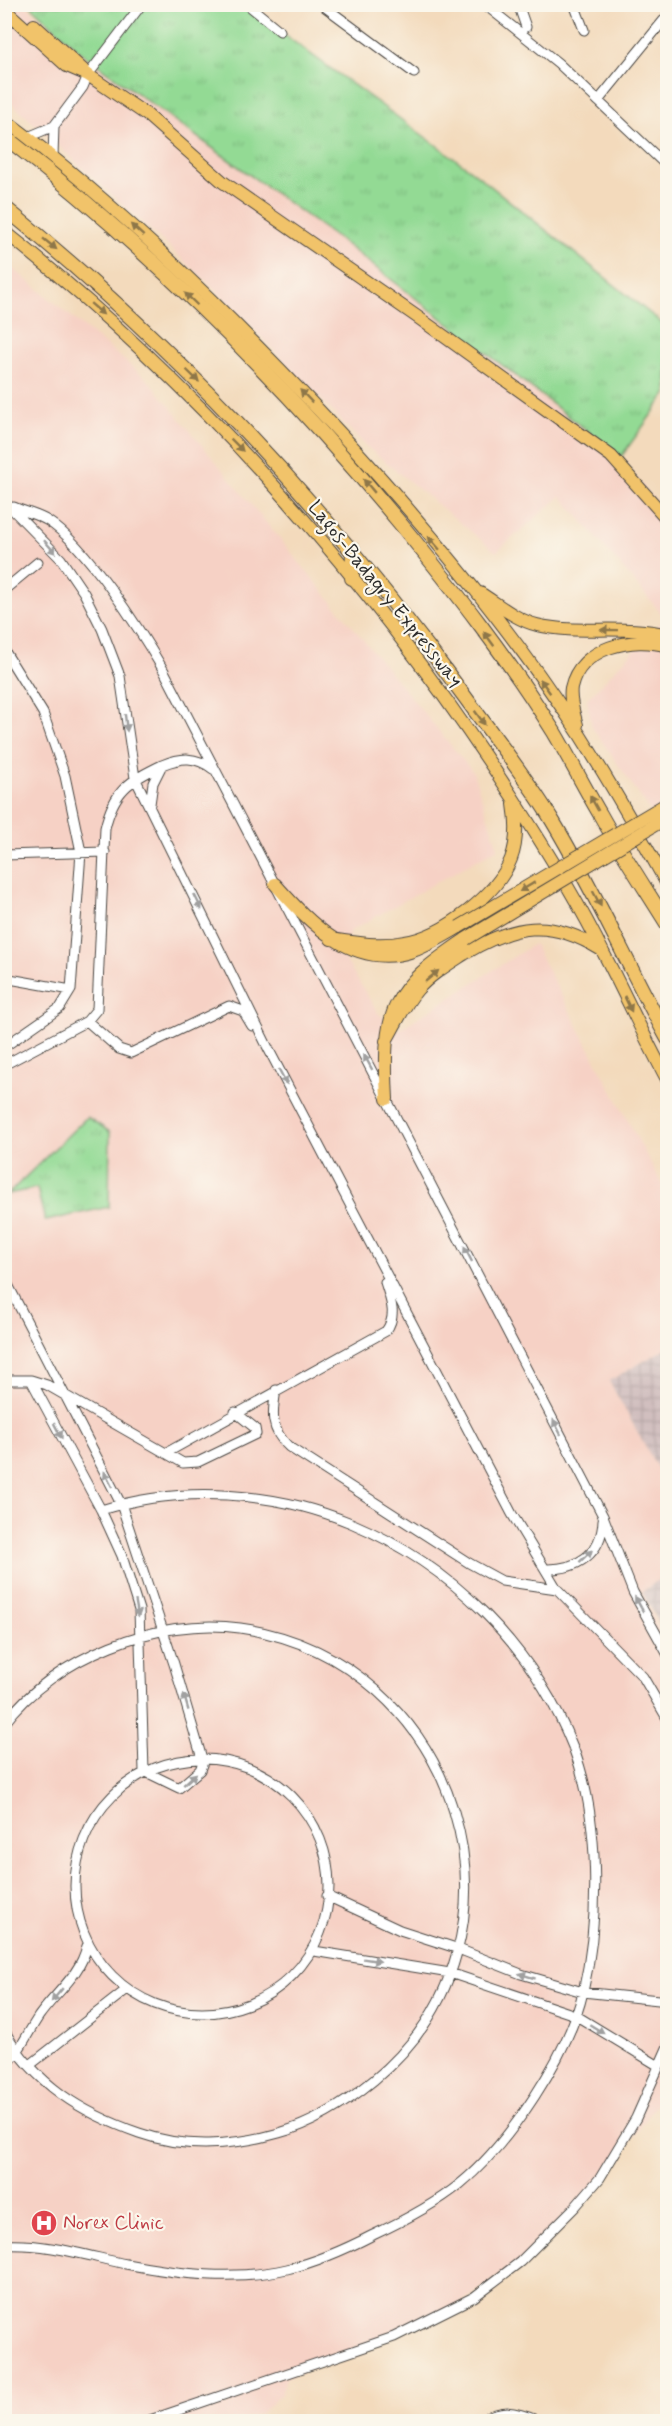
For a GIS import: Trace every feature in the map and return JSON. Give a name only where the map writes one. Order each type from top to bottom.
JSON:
[{"type":"highway","points":[[4,136],[70,187],[165,273],[259,365],[358,473],[442,575],[504,659],[554,732],[601,817],[668,925]]},
{"type":"highway","name":"Lagos-Badagry Expressway","points":[[4,207],[67,258],[137,321],[206,389],[260,444],[353,550],[404,613],[550,818],[597,898],[668,1039]]},
{"type":"highway","points":[[352,578],[353,550]]},
{"type":"main road","points":[[11,4],[88,75],[147,115],[223,182],[611,456],[665,512]]},
{"type":"main road","points":[[4,9],[67,66],[88,75]]},
{"type":"main road","points":[[4,119],[135,228],[221,309],[321,411],[473,587],[579,734],[663,870],[668,886]]},
{"type":"main road","name":"Lagos-Badagry Expressway","points":[[4,231],[115,324],[250,459],[352,578],[417,659],[514,799],[603,951],[668,1081]]},
{"type":"main road","points":[[473,587],[525,621],[549,627],[650,631],[668,635]]},
{"type":"main road","points":[[579,734],[571,695],[574,680],[599,653],[620,643],[643,641],[668,646]]},
{"type":"main road","points":[[332,939],[369,945],[407,942],[439,929],[473,906],[496,882],[512,858],[516,833],[514,799]]},
{"type":"main road","points":[[275,884],[312,924],[332,939],[365,953],[394,955],[429,944],[668,803]]},
{"type":"main road","points":[[387,1099],[386,1041],[393,1008],[408,984],[431,962],[466,939],[668,817]]},
{"type":"main road","points":[[386,1041],[408,1002],[425,982],[441,969],[489,940],[516,930],[548,928],[575,935],[603,951]]},
{"type":"street","points":[[28,137],[54,126],[83,87],[88,75],[142,4]]},
{"type":"street","points":[[247,4],[280,31]]},
{"type":"street","points":[[321,4],[414,73]]},
{"type":"street","points":[[484,4],[558,63],[668,167]]},
{"type":"street","points":[[518,4],[526,27]]},
{"type":"street","points":[[574,4],[584,30]]},
{"type":"street","points":[[598,101],[668,15]]},
{"type":"street","points":[[52,157],[54,126]]},
{"type":"street","points":[[7,503],[48,521],[96,571],[146,639],[603,1516],[633,1592],[668,1655]]},
{"type":"street","points":[[7,503],[61,559],[84,593],[102,629],[120,676],[135,778],[269,1050],[512,1514],[557,1589],[637,1670],[668,1720]]},
{"type":"street","points":[[4,590],[38,562]]},
{"type":"street","points":[[4,650],[43,713],[65,776],[81,852],[71,990],[60,1008],[4,1047]]},
{"type":"street","points":[[4,1065],[87,1021],[97,1009],[108,814],[120,793],[135,778],[175,760],[194,758],[215,770]]},
{"type":"street","points":[[150,806],[153,783],[162,765]]},
{"type":"street","points":[[4,855],[105,852]]},
{"type":"street","points":[[4,978],[71,990]]},
{"type":"street","points":[[87,1021],[119,1048],[131,1053],[229,1006],[243,1011],[269,1050]]},
{"type":"street","points":[[166,1453],[235,1412],[386,1331],[391,1325],[393,1311],[380,1264]]},
{"type":"street","points":[[4,1277],[121,1504],[163,1629],[202,1758],[200,1770],[179,1788],[144,1771]]},
{"type":"street","points":[[4,1380],[30,1380],[67,1396],[183,1463],[192,1464],[256,1434],[255,1428],[235,1412]]},
{"type":"street","points":[[30,1380],[101,1510],[122,1556],[139,1610],[138,1636],[144,1771]]},
{"type":"street","points":[[276,1390],[272,1410],[274,1427],[289,1447],[494,1576],[524,1586],[557,1589]]},
{"type":"street","points":[[4,2245],[46,2246],[125,2264],[218,2276],[288,2269],[344,2250],[396,2225],[438,2199],[461,2183],[505,2139],[542,2086],[575,2015],[583,1992],[593,1914],[595,1874],[590,1818],[574,1750],[548,1697],[514,1645],[476,1604],[432,1566],[378,1534],[325,1512],[273,1500],[225,1495],[181,1496],[121,1504],[101,1510]]},
{"type":"street","points":[[545,1569],[568,1568],[585,1559],[601,1537],[603,1516]]},
{"type":"street","points":[[4,1724],[12,1714],[68,1667],[138,1636],[163,1629],[234,1627],[260,1631],[300,1643],[316,1649],[364,1680],[402,1716],[445,1781],[461,1830],[465,1864],[463,1926],[450,1973],[413,2043],[352,2098],[305,2126],[262,2138],[208,2145],[159,2140],[106,2121],[64,2099],[18,2054],[4,2030]]},
{"type":"street","points":[[202,1758],[219,1759],[268,1777],[296,1801],[307,1814],[320,1837],[327,1858],[327,1896],[325,1921],[314,1951],[292,1978],[271,1995],[237,2009],[196,2012],[172,2008],[126,1990],[97,1962],[87,1946],[77,1913],[74,1878],[83,1835],[99,1809],[120,1786],[144,1771],[173,1762],[202,1758]]},
{"type":"street","points":[[327,1896],[400,1930],[456,1948],[521,1974],[583,1992],[668,2001]]},
{"type":"street","points":[[4,2067],[18,2054],[38,2017],[83,1964],[87,1946]]},
{"type":"street","points":[[314,1951],[450,1973],[575,2015],[659,2066]]},
{"type":"street","points":[[30,2065],[126,1990]]},
{"type":"street","points":[[144,2421],[394,2337],[474,2296],[520,2262],[575,2207],[600,2178],[636,2118],[668,2046]]},
{"type":"street","points":[[477,2421],[489,2415],[513,2410],[539,2421]]},
{"type":"shaded area","points":[[4,5],[25,5],[84,56],[348,247],[620,458],[667,515],[667,835],[592,727],[587,699],[665,618],[561,496],[496,552],[366,446],[214,288],[5,97]]},
{"type":"shaded area","points":[[4,261],[148,380],[473,772],[498,848],[350,931],[343,956],[378,1013],[397,1031],[534,944],[667,1194],[667,1348],[609,1381],[667,1485],[667,1535],[662,1539],[667,1552],[667,1574],[642,1592],[668,1648],[667,2089],[604,2179],[534,2251],[454,2308],[286,2378],[281,2394],[259,2415],[237,2421],[5,2421]]},
{"type":"shaded area","points":[[667,1348],[667,1485],[609,1381]]},
{"type":"shaded area","points":[[667,1574],[667,1638],[642,1592]]},
{"type":"green space","points":[[30,5],[243,5],[472,171],[667,327],[667,393],[621,457],[348,246],[84,55]]},
{"type":"green space","points":[[87,1117],[110,1132],[109,1207],[45,1221],[37,1188],[8,1194]]},
{"type":"place","name":"Norex Clinic","points":[[44,2223]]}]
